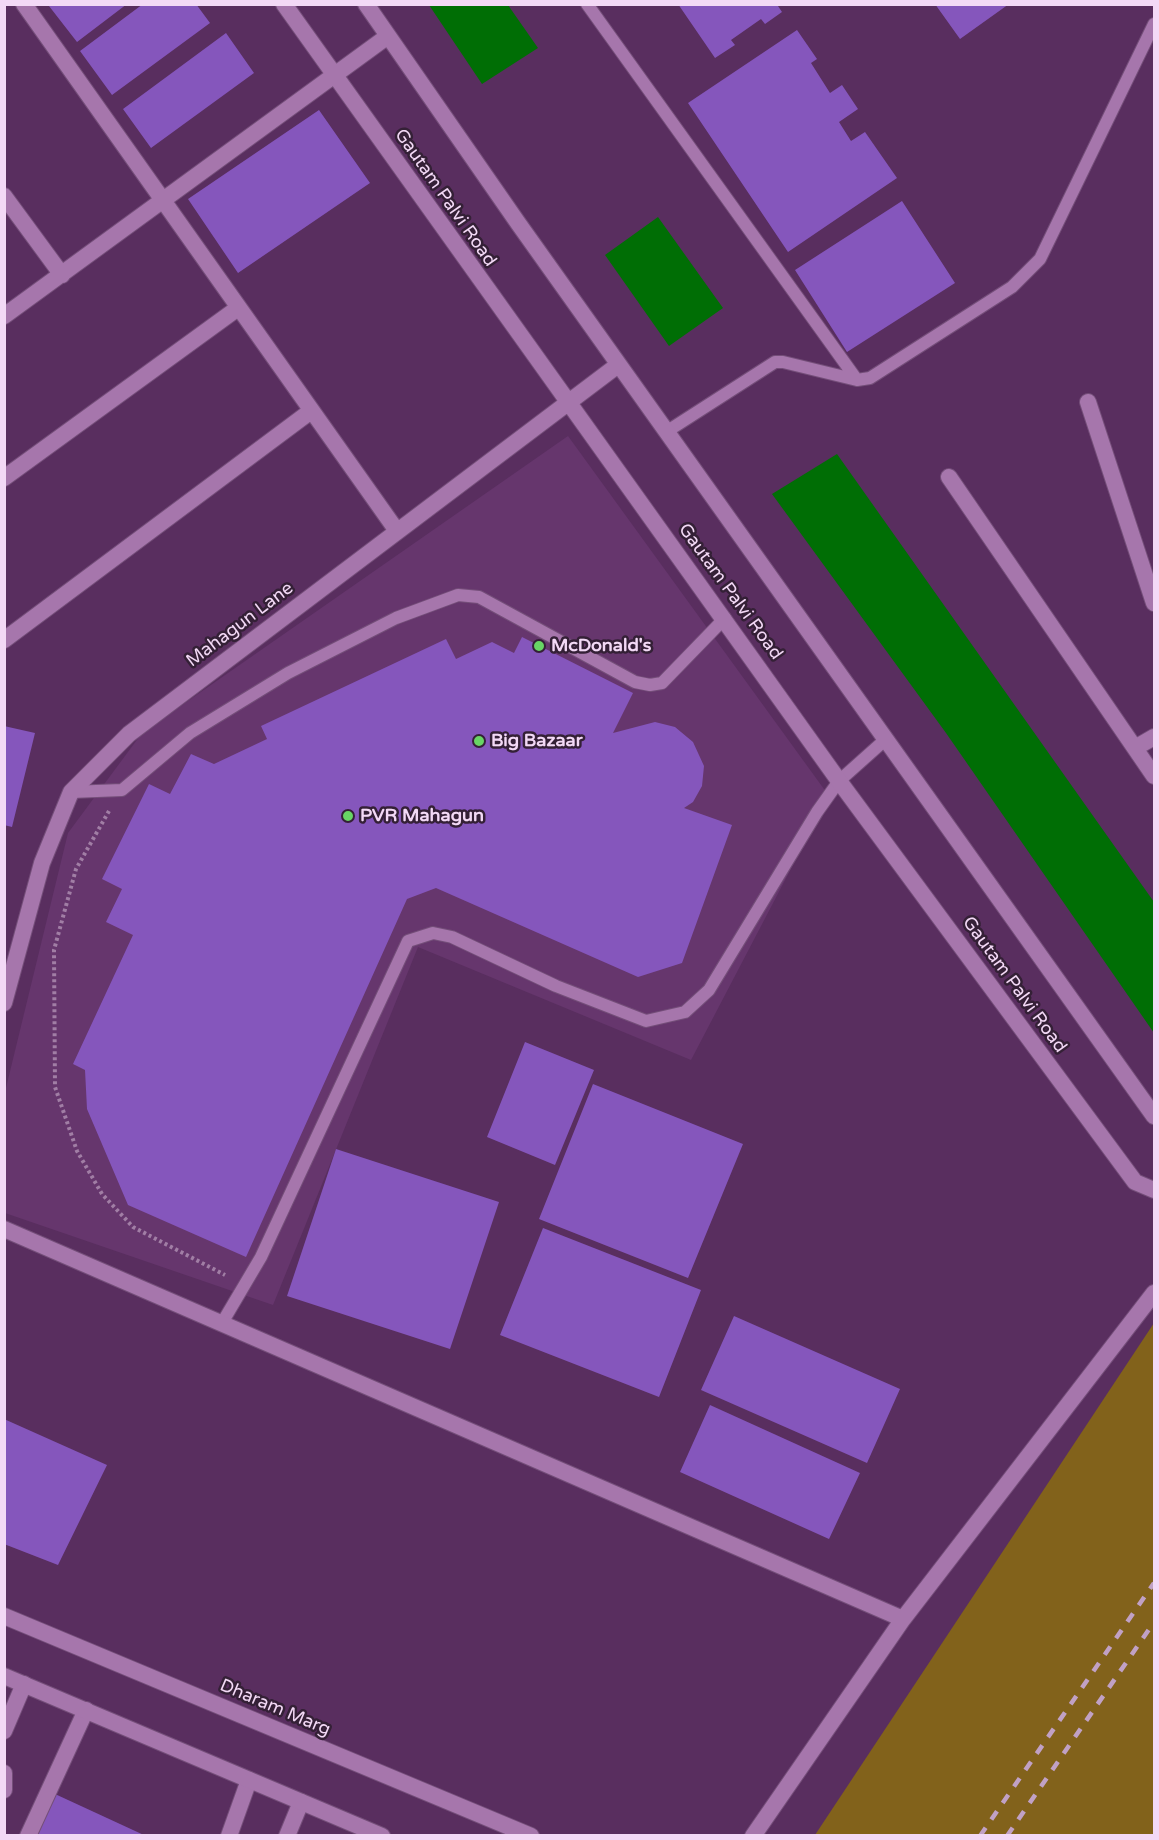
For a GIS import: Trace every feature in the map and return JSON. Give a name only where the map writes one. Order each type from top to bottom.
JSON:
[{"type":"street","points":[[24,4],[397,531]]},
{"type":"street","name":"Gautam Palvi Road","points":[[284,4],[840,781],[1135,1182],[1155,1190]]},
{"type":"street","name":"Gautam Palvi Road","points":[[366,4],[618,365],[1155,1116]]},
{"type":"street","points":[[4,316],[164,202],[388,36]]},
{"type":"street","points":[[4,196],[62,275]]},
{"type":"street","points":[[4,478],[238,308]]},
{"type":"street","name":"Mahagun Lane","points":[[4,1003],[42,863],[71,792],[129,734],[618,365]]},
{"type":"street","points":[[1088,402],[1155,603]]},
{"type":"street","points":[[4,640],[311,411]]},
{"type":"street","points":[[949,477],[1155,776]]},
{"type":"street","points":[[1135,748],[1155,737]]},
{"type":"street","points":[[4,1229],[903,1618]]},
{"type":"street","points":[[753,1836],[903,1618],[1155,1293]]},
{"type":"street","name":"Dharam Marg","points":[[4,1616],[531,1836]]},
{"type":"street","points":[[4,1676],[382,1836]]},
{"type":"street","points":[[4,1731],[24,1684]]},
{"type":"street","points":[[28,1836],[86,1710]]},
{"type":"street","points":[[4,1773],[4,1790]]},
{"type":"street","points":[[229,1836],[249,1780]]},
{"type":"street","points":[[287,1836],[301,1802]]},
{"type":"lane","points":[[588,4],[856,380]]},
{"type":"lane","points":[[666,432],[775,362],[856,380],[870,378],[1012,287],[1040,259],[1155,24]]},
{"type":"lane","points":[[71,792],[122,790],[190,733],[288,673],[396,618],[458,594],[479,597],[635,682],[650,685],[662,682],[725,618]]},
{"type":"lane","points":[[222,1323],[261,1257],[408,941],[433,933],[452,937],[556,986],[646,1021],[685,1012],[709,990],[817,812],[840,781],[886,739]]},
{"type":"path","points":[[122,790],[76,869],[54,950],[55,1087],[77,1150],[102,1194],[133,1227],[244,1285]]},
{"type":"shaded area","points":[[429,5],[508,5],[538,48],[482,84]]},
{"type":"shaded area","points":[[658,217],[723,308],[669,346],[605,255]]},
{"type":"shaded area","points":[[568,436],[829,796],[691,1060],[418,947],[273,1305],[5,1213],[5,1092],[68,833],[142,733]]},
{"type":"shaded area","points":[[837,454],[1154,902],[1154,1033],[946,733],[772,494]]},
{"type":"shaded area","points":[[1154,1323],[1154,1835],[815,1835]]},
{"type":"building","points":[[51,4],[127,4],[77,42],[49,6]]},
{"type":"building","points":[[143,4],[196,4],[210,23],[112,95],[80,51]]},
{"type":"building","points":[[678,4],[781,4],[778,6],[782,12],[765,24],[761,19],[731,40],[735,45],[715,58]]},
{"type":"building","points":[[935,4],[1009,4],[960,39]]},
{"type":"building","points":[[797,30],[817,59],[811,63],[830,93],[842,85],[858,109],[839,122],[851,141],[865,132],[897,178],[788,252],[688,103]]},
{"type":"building","points":[[226,33],[254,73],[151,148],[123,109]]},
{"type":"building","points":[[319,110],[370,183],[238,273],[188,199]]},
{"type":"building","points":[[902,201],[955,283],[847,352],[795,270]]},
{"type":"building","points":[[522,637],[633,693],[613,733],[655,722],[675,727],[693,742],[704,766],[702,786],[693,802],[684,808],[732,825],[682,963],[638,977],[436,888],[407,899],[246,1257],[128,1205],[87,1109],[85,1070],[73,1064],[133,935],[106,922],[122,889],[102,879],[149,784],[170,794],[191,754],[214,764],[267,739],[261,726],[446,639],[456,659],[492,642],[514,653]]},
{"type":"building","points":[[4,726],[35,733],[12,827],[4,825]]},
{"type":"building","points":[[525,1042],[594,1070],[555,1165],[487,1137]]},
{"type":"building","points":[[593,1084],[743,1144],[688,1278],[539,1219]]},
{"type":"building","points":[[336,1149],[499,1202],[450,1349],[287,1296]]},
{"type":"building","points":[[543,1228],[701,1290],[659,1397],[500,1335]]},
{"type":"building","points":[[734,1316],[900,1389],[867,1463],[701,1390]]},
{"type":"building","points":[[710,1405],[860,1473],[829,1539],[680,1472]]},
{"type":"building","points":[[4,1419],[107,1465],[58,1565],[4,1544]]},
{"type":"building","points":[[55,1794],[146,1836],[36,1836]]},
{"type":"railway","points":[[980,1836],[1154,1583]]},
{"type":"railway","points":[[1007,1836],[1154,1622]]},
{"type":"place","name":"McDonald's","points":[[539,646]]},
{"type":"place","name":"Big Bazaar","points":[[479,741]]},
{"type":"place","name":"PVR Mahagun","points":[[348,816]]}]
